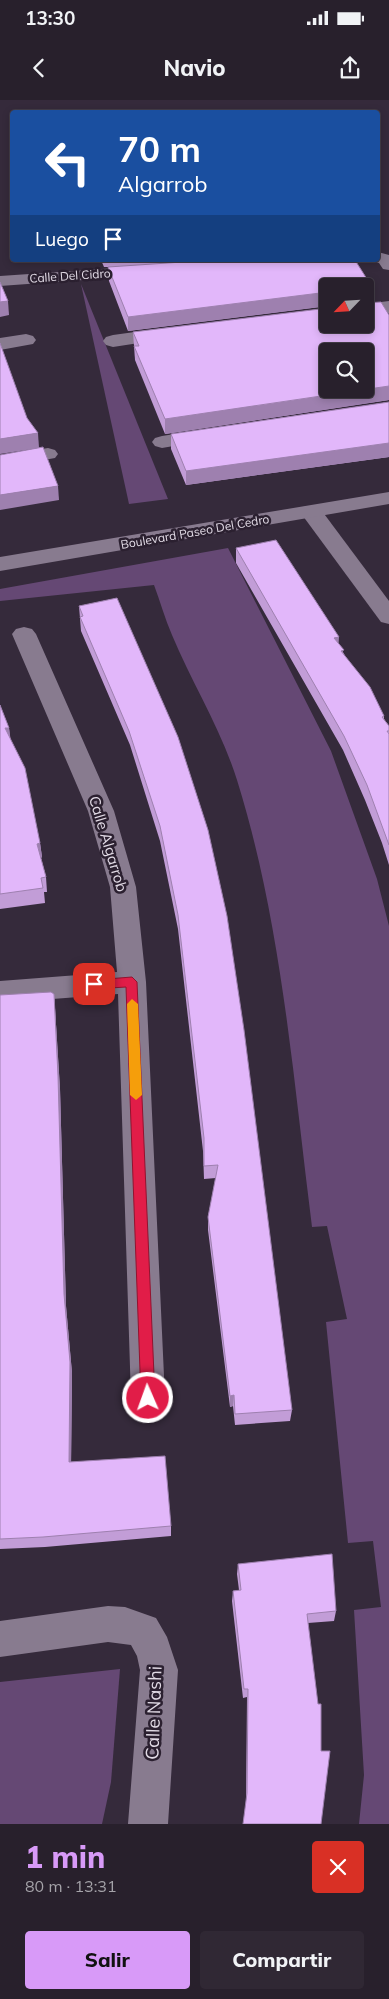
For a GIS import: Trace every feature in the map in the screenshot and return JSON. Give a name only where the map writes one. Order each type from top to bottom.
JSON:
[{"type":"street","name":"Calle Del Cidro","points":[[0,281],[165,270]]},
{"type":"street","points":[[374,309],[389,307]]},
{"type":"street","points":[[113,340],[191,331]]},
{"type":"street","points":[[0,344],[26,340]]},
{"type":"street","points":[[162,442],[221,433]]},
{"type":"street","points":[[0,462],[48,454]]},
{"type":"street","name":"Boulevard Paseo Del Cedro","points":[[0,564],[389,498]]},
{"type":"street","points":[[310,512],[387,610]]},
{"type":"street","name":"Calle Algarrob","points":[[24,634],[101,811],[123,887],[132,982],[148,1398]]},
{"type":"street","points":[[0,992],[132,982]]},
{"type":"street","name":"Calle Nashi","points":[[0,1639],[108,1624],[125,1625],[143,1631],[154,1650],[159,1670],[148,1824]]},
{"type":"shaded area","points":[[81,284],[168,499],[129,504]]},
{"type":"shaded area","points":[[228,548],[331,751],[377,879],[389,926],[389,1824],[359,1824],[364,1775],[354,1610],[381,1607],[373,1541],[348,1543],[326,1322],[347,1319],[327,1226],[312,1227],[292,1058],[275,945],[265,890],[237,780],[215,724],[172,635],[154,585],[0,601],[0,589]]},
{"type":"shaded area","points":[[120,1669],[111,1782],[102,1824],[0,1824],[0,1682]]},
{"type":"building","points":[[182,262],[356,262],[366,278],[319,278],[319,293],[128,317],[108,267]]},
{"type":"building","points":[[0,282],[8,301],[0,302]]},
{"type":"building","points":[[374,302],[381,302],[389,315],[389,386],[374,388],[374,343],[319,343],[319,396],[165,419],[134,346],[139,346],[133,332],[319,309],[319,333],[374,333]]},
{"type":"building","points":[[0,343],[27,418],[38,433],[0,439]]},
{"type":"building","points":[[389,402],[389,443],[186,471],[171,434]]},
{"type":"building","points":[[43,447],[58,486],[0,495],[0,455]]},
{"type":"building","points":[[276,540],[339,637],[334,638],[344,650],[341,651],[370,687],[384,716],[382,717],[389,726],[389,731],[387,731],[389,734],[389,845],[367,785],[344,736],[236,548]]},
{"type":"building","points":[[117,598],[178,737],[208,830],[227,916],[244,1030],[292,1410],[235,1414],[234,1395],[230,1396],[208,1217],[218,1165],[204,1166],[204,1138],[178,915],[160,826],[129,731],[80,617],[83,616],[79,606]]},
{"type":"building","points":[[0,705],[9,728],[5,728],[25,768],[40,843],[37,844],[46,877],[41,878],[43,888],[0,894]]},
{"type":"building","points":[[51,992],[54,994],[64,1294],[70,1362],[69,1462],[165,1456],[171,1526],[0,1539],[0,995]]},
{"type":"building","points":[[332,1554],[336,1611],[307,1614],[318,1704],[321,1704],[321,1751],[330,1751],[321,1824],[243,1824],[247,1793],[248,1689],[244,1689],[233,1591],[241,1590],[238,1564]]},
{"type":"slow traffic","points":[[132,1004],[136,1095]]},
{"type":"route","points":[[94,984],[132,982],[148,1398]]}]
